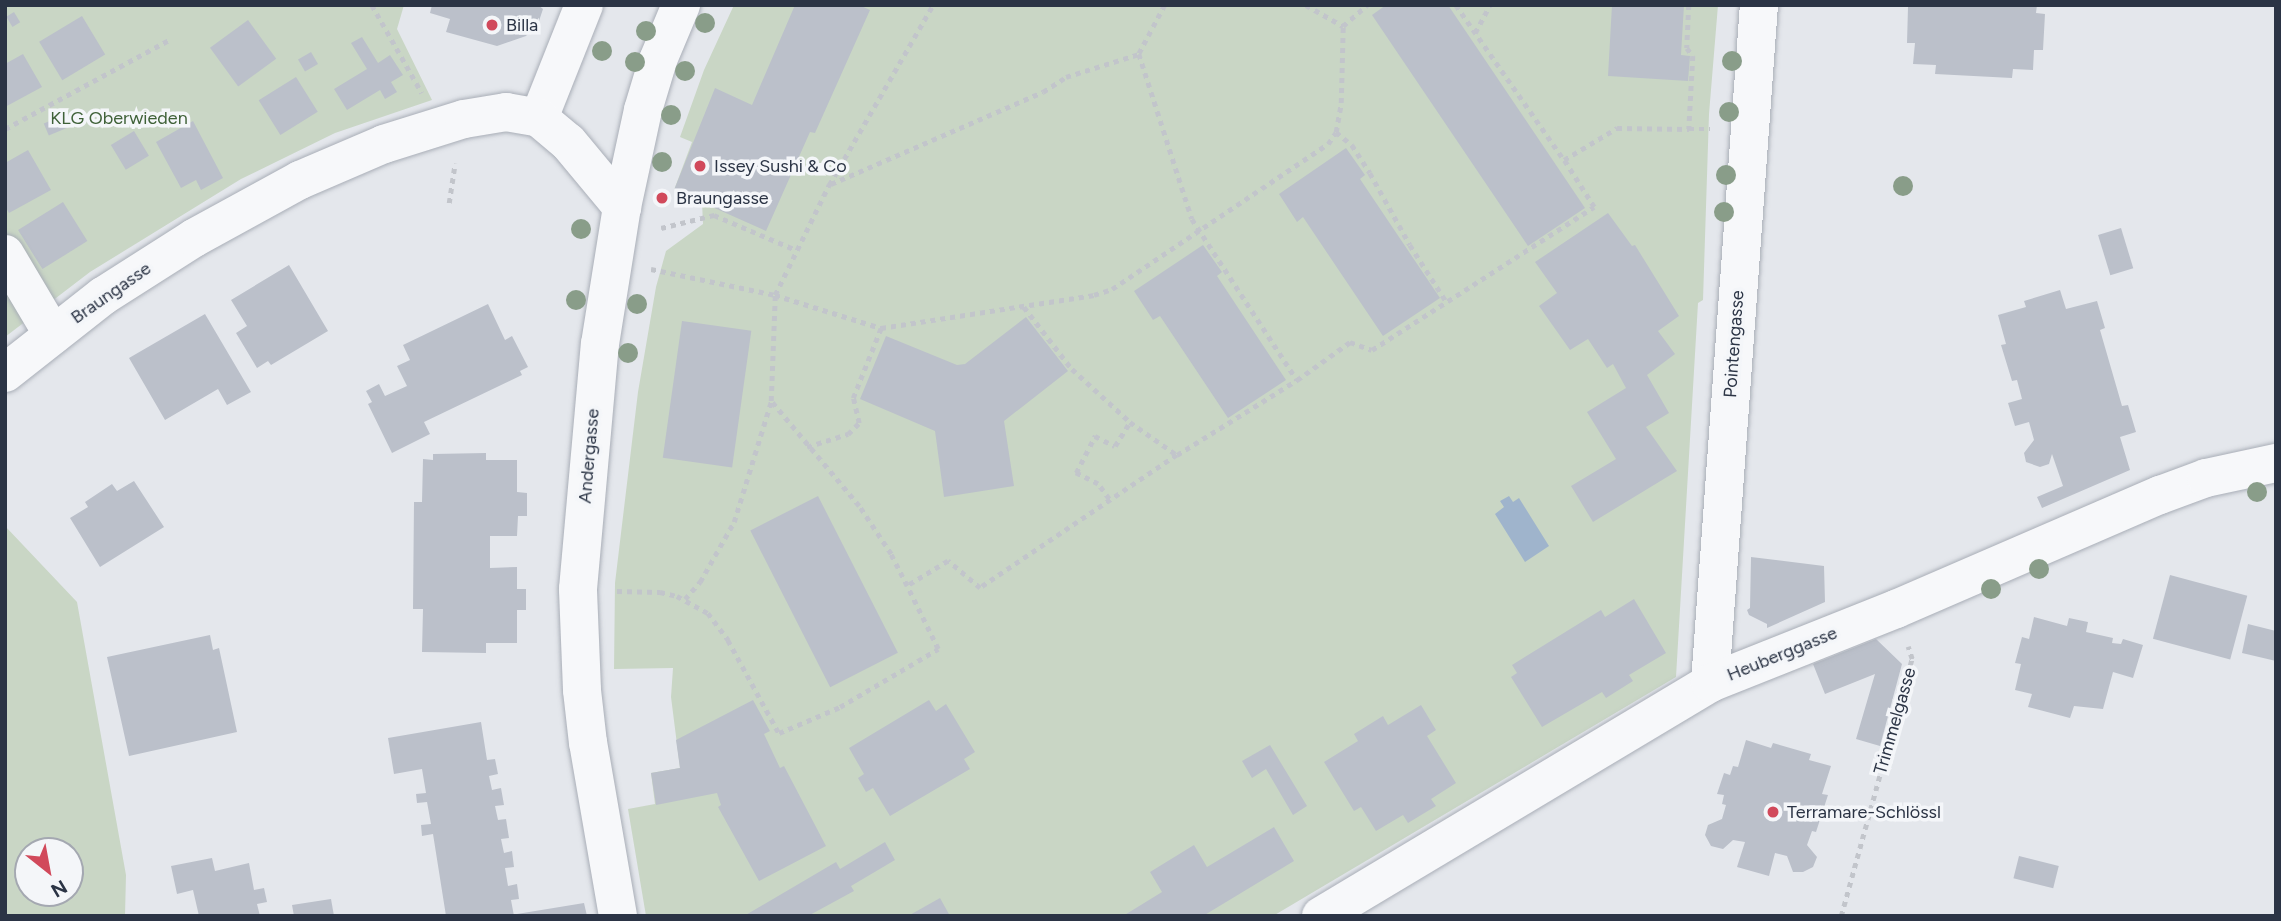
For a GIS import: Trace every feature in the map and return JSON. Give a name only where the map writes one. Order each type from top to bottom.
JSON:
[{"type":"street","points":[[584,5],[539,118],[568,142],[622,207]]},
{"type":"street","name":"Andergasse","points":[[618,916],[588,743],[582,690],[578,589],[593,412],[622,207],[643,110],[658,60],[681,5]]},
{"type":"street","name":"Pointengasse","points":[[1710,683],[1759,5]]},
{"type":"street","name":"Braungasse","points":[[5,373],[103,296],[194,237],[299,180],[384,144],[464,119],[506,112],[539,118]]},
{"type":"street","points":[[5,254],[53,335]]},
{"type":"street","name":"Heuberggasse","points":[[1321,916],[1710,683],[1896,609],[2160,495],[2206,478],[2276,463]]},
{"type":"path","points":[[372,5],[425,98]]},
{"type":"path","points":[[685,599],[700,582],[734,522],[771,401],[775,295],[829,185],[933,5]]},
{"type":"path","points":[[829,185],[1023,101],[1066,77],[1139,54],[1166,5]]},
{"type":"path","points":[[1306,5],[1343,26]]},
{"type":"path","points":[[613,263],[775,295],[881,328],[1024,307],[1094,295],[1112,289],[1201,232],[1328,144],[1336,132],[1341,103],[1343,26],[1367,5]]},
{"type":"path","points":[[907,586],[948,561],[980,588],[1109,499],[1297,380],[1350,342],[1372,350],[1594,206],[1457,5]]},
{"type":"path","points":[[1475,33],[1490,5]]},
{"type":"path","points":[[1689,5],[1687,48],[1693,56],[1689,128]]},
{"type":"path","points":[[5,129],[169,40]]},
{"type":"path","points":[[1139,54],[1192,219],[1297,380]]},
{"type":"path","points":[[1564,160],[1616,128],[1751,129]]},
{"type":"path","points":[[1336,132],[1352,145],[1446,301]]},
{"type":"path","points":[[661,228],[714,215],[796,250]]},
{"type":"path","points":[[1024,307],[1072,369],[1130,422],[1177,455]]},
{"type":"path","points":[[807,447],[848,434],[859,423],[853,398],[881,328]]},
{"type":"path","points":[[609,590],[660,592],[685,599],[708,613],[718,624],[779,733],[840,707],[937,649],[891,554],[859,506],[771,401]]},
{"type":"path","points":[[1109,499],[1098,484],[1076,472],[1095,436],[1115,446],[1130,422]]},
{"type":"path","name":"Trimmelgasse","points":[[1841,916],[1912,659],[1896,609]]},
{"type":"green space","name":"KLG Oberwieden","points":[[5,5],[404,5],[397,29],[432,100],[335,133],[241,179],[90,272],[5,337]]},
{"type":"green space","points":[[734,5],[1718,5],[1709,114],[1703,300],[1698,303],[1676,677],[1273,916],[646,916],[628,809],[655,804],[651,773],[680,768],[671,697],[673,668],[614,669],[615,583],[638,392],[656,287],[666,251],[703,224],[702,202],[674,190],[692,142],[680,137],[704,70]]},
{"type":"green space","points":[[5,526],[77,602],[126,875],[125,916],[5,916]]},
{"type":"water","points":[[1509,496],[1513,502],[1519,498],[1549,546],[1525,562],[1495,514],[1504,507],[1500,501]]},
{"type":"building","name":"Billa","points":[[432,5],[538,5],[543,9],[539,21],[526,36],[497,46],[446,32],[450,19],[430,13]]},
{"type":"building","points":[[795,5],[859,5],[870,10],[815,133],[810,132],[766,231],[674,190],[715,88],[752,105]]},
{"type":"building","points":[[1386,5],[1448,5],[1585,208],[1528,246],[1372,15]]},
{"type":"building","points":[[1612,5],[1684,5],[1681,55],[1690,56],[1688,81],[1608,76]]},
{"type":"building","points":[[2037,5],[2036,13],[2045,14],[2043,50],[2034,50],[2033,70],[2013,69],[2012,78],[1935,74],[1936,65],[1913,64],[1915,43],[1907,43],[1908,7]]},
{"type":"building","points":[[14,12],[20,22],[12,27],[6,17]]},
{"type":"building","points":[[82,16],[105,55],[62,80],[39,42]]},
{"type":"building","points":[[248,20],[276,59],[238,86],[210,48]]},
{"type":"building","points":[[362,37],[378,63],[390,55],[403,75],[391,82],[397,92],[385,99],[380,90],[347,110],[334,89],[367,69],[351,43]]},
{"type":"building","points":[[311,52],[318,64],[305,72],[298,60]]},
{"type":"building","points":[[23,54],[42,87],[5,107],[5,64]]},
{"type":"building","points":[[296,77],[318,112],[280,135],[259,100]]},
{"type":"building","points":[[64,115],[69,127],[49,136],[44,124]]},
{"type":"building","points":[[193,121],[223,178],[201,190],[196,180],[181,188],[156,142]]},
{"type":"building","points":[[134,131],[149,156],[126,170],[111,145]]},
{"type":"building","points":[[1346,148],[1365,175],[1360,179],[1440,298],[1383,336],[1303,217],[1297,222],[1279,194]]},
{"type":"building","points":[[28,150],[51,190],[9,213],[5,206],[5,163]]},
{"type":"building","points":[[63,202],[87,241],[42,269],[18,230]]},
{"type":"building","points":[[1608,213],[1632,246],[1635,245],[1679,316],[1658,331],[1675,354],[1647,375],[1669,413],[1646,427],[1677,471],[1593,522],[1571,486],[1616,459],[1587,412],[1626,388],[1613,364],[1607,368],[1588,339],[1570,350],[1539,306],[1557,293],[1535,262]]},
{"type":"building","points":[[2121,228],[2133,268],[2110,275],[2098,235]]},
{"type":"building","points":[[1203,245],[1222,272],[1217,276],[1286,380],[1228,418],[1160,316],[1153,320],[1134,291]]},
{"type":"building","points":[[289,265],[328,331],[271,365],[268,361],[257,368],[236,333],[247,326],[231,300]]},
{"type":"building","points":[[2060,290],[2066,309],[2097,301],[2105,328],[2100,330],[2122,406],[2128,405],[2136,432],[2120,437],[2130,470],[2042,508],[2037,497],[2063,486],[2052,454],[2049,464],[2040,467],[2026,462],[2024,453],[2034,440],[2029,422],[2015,426],[2008,403],[2022,399],[2017,380],[2012,381],[2001,345],[2006,344],[1998,315],[2026,307],[2024,301]]},
{"type":"building","points":[[488,304],[505,340],[512,336],[528,367],[520,371],[522,375],[424,422],[430,434],[392,453],[368,404],[372,402],[366,391],[379,384],[385,396],[407,386],[397,366],[410,360],[403,345]]},
{"type":"building","points":[[205,314],[251,392],[227,405],[218,389],[165,420],[129,358]]},
{"type":"building","points":[[1026,317],[1068,371],[1004,421],[1014,486],[944,497],[935,431],[860,399],[886,336],[957,365],[965,364]]},
{"type":"building","points":[[682,321],[751,331],[732,467],[663,458]]},
{"type":"building","points":[[486,453],[486,460],[517,460],[517,492],[527,493],[527,516],[518,516],[517,536],[490,536],[490,568],[517,567],[517,589],[526,589],[526,610],[517,610],[517,643],[486,643],[486,653],[422,652],[423,609],[413,609],[414,502],[422,502],[423,459],[433,460],[433,454]]},
{"type":"building","points":[[134,481],[164,527],[100,567],[70,518],[88,507],[85,502],[112,484],[117,491]]},
{"type":"building","points":[[818,496],[898,653],[830,687],[750,531]]},
{"type":"building","points":[[1751,557],[1824,566],[1825,602],[1767,628],[1767,624],[1749,615],[1747,610],[1750,608]]},
{"type":"building","points":[[2170,575],[2247,596],[2230,659],[2153,639]]},
{"type":"building","points":[[1634,599],[1666,653],[1629,675],[1633,681],[1606,698],[1602,692],[1542,727],[1511,677],[1517,673],[1512,665],[1601,610],[1605,617]]},
{"type":"building","points":[[2034,617],[2067,626],[2069,618],[2088,622],[2086,632],[2113,638],[2112,643],[2121,644],[2123,639],[2143,645],[2133,678],[2113,672],[2103,709],[2074,706],[2070,718],[2028,707],[2032,694],[2015,690],[2021,664],[2015,663],[2022,637],[2029,639]]},
{"type":"building","points":[[2248,624],[2276,631],[2276,661],[2242,653]]},
{"type":"building","points":[[210,635],[213,650],[219,648],[237,732],[129,756],[107,657]]},
{"type":"building","points":[[1876,639],[1902,664],[1880,746],[1856,739],[1875,674],[1825,694],[1813,664]]},
{"type":"building","points":[[753,700],[770,731],[764,734],[780,768],[784,766],[826,846],[759,881],[718,807],[721,805],[717,793],[656,805],[651,773],[680,768],[676,740]]},
{"type":"building","points":[[929,700],[936,711],[946,704],[975,752],[964,759],[970,769],[890,816],[873,788],[866,792],[858,778],[864,774],[849,748]]},
{"type":"building","points":[[1421,705],[1436,730],[1427,736],[1456,783],[1431,799],[1436,806],[1408,823],[1403,815],[1376,831],[1361,807],[1354,811],[1324,762],[1358,741],[1354,734],[1383,716],[1388,725]]},
{"type":"building","points":[[481,722],[487,760],[495,759],[498,774],[489,776],[492,790],[501,788],[504,805],[495,806],[498,820],[506,819],[509,838],[501,839],[504,853],[512,851],[514,867],[505,868],[508,886],[517,884],[519,899],[511,900],[514,916],[446,916],[433,834],[422,836],[421,825],[431,824],[427,802],[417,803],[416,794],[426,793],[422,769],[394,774],[388,738]]},
{"type":"building","name":"Terramare-Schlössl","points":[[1746,740],[1771,748],[1773,743],[1811,754],[1809,760],[1831,766],[1822,794],[1828,795],[1816,832],[1812,831],[1807,845],[1817,857],[1813,867],[1803,872],[1793,872],[1787,856],[1775,853],[1769,876],[1737,867],[1745,842],[1733,840],[1723,849],[1711,846],[1705,835],[1708,825],[1722,819],[1726,805],[1722,804],[1724,795],[1717,794],[1724,773],[1730,775],[1733,766],[1738,767]]},
{"type":"building","points":[[1270,745],[1307,806],[1293,815],[1266,769],[1252,778],[1242,761]]},
{"type":"building","points":[[1274,827],[1294,861],[1203,916],[1123,916],[1162,892],[1150,872],[1194,845],[1207,867]]},
{"type":"building","points":[[885,842],[895,860],[851,886],[854,891],[808,916],[744,916],[836,862],[840,869]]},
{"type":"building","points":[[2019,856],[2059,866],[2053,888],[2013,878]]},
{"type":"building","points":[[212,858],[215,871],[249,863],[254,890],[264,888],[267,902],[257,904],[260,916],[199,916],[193,890],[177,894],[171,866]]},
{"type":"building","points":[[940,898],[950,916],[908,916]]},
{"type":"building","points":[[331,899],[334,916],[294,916],[292,905]]},
{"type":"building","points":[[584,903],[587,916],[517,916],[517,914]]},
{"type":"place","name":"Billa","points":[[492,25]]},
{"type":"place","name":"Issey Sushi & Co","points":[[700,166]]},
{"type":"place","name":"Braungasse","points":[[662,198]]},
{"type":"place","name":"Terramare-Schlössl","points":[[1773,812]]}]
